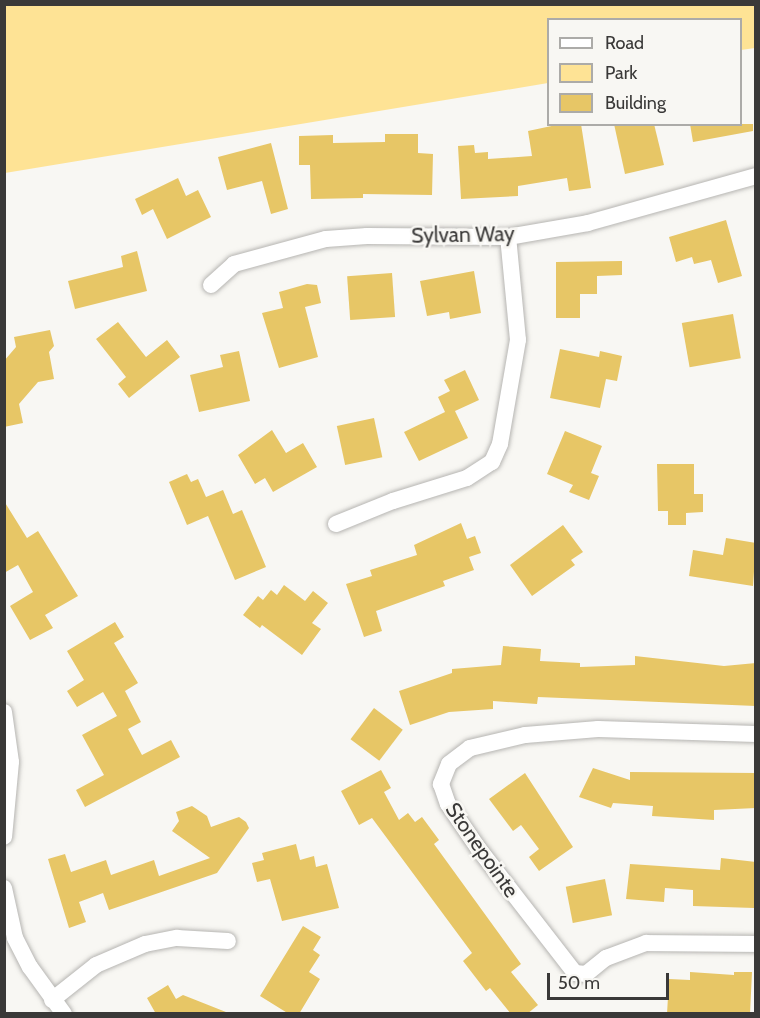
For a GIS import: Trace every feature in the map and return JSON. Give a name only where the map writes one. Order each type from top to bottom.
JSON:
[{"type":"street","name":"Sylvan Way","points":[[211,285],[234,264],[326,239],[367,236],[508,237],[588,223],[756,176]]},
{"type":"street","points":[[336,525],[393,501],[475,475],[492,462],[500,444],[518,340],[508,237]]},
{"type":"street","points":[[4,712],[10,762],[4,837]]},
{"type":"street","name":"Stonepointe","points":[[756,734],[598,729],[525,735],[470,748],[449,764],[441,784],[448,804],[478,848],[575,973],[586,974],[615,953],[646,943],[756,944]]},
{"type":"street","points":[[4,888],[15,938],[52,1000],[64,1014]]},
{"type":"street","points":[[52,1000],[96,965],[145,944],[177,938],[228,941]]},
{"type":"green space","points":[[5,4],[755,5],[755,48],[742,50],[742,18],[547,18],[547,83],[5,173]]},
{"type":"building","points":[[753,124],[753,131],[693,142],[690,126]]},
{"type":"building","points":[[552,126],[581,126],[591,188],[569,191],[567,178],[518,186],[518,196],[461,199],[458,146],[474,145],[475,153],[488,152],[488,159],[532,156],[528,131]]},
{"type":"building","points":[[614,126],[654,126],[664,165],[625,174]]},
{"type":"building","points":[[385,134],[418,134],[418,153],[433,154],[432,195],[363,194],[363,198],[311,199],[310,165],[299,165],[299,136],[333,135],[333,143],[385,142]]},
{"type":"building","points":[[271,143],[288,209],[271,214],[262,181],[227,190],[218,157]]},
{"type":"building","points":[[178,178],[186,196],[198,190],[211,217],[167,239],[153,209],[142,215],[135,199]]},
{"type":"building","points":[[726,220],[742,276],[718,283],[711,260],[694,264],[692,257],[676,262],[669,237]]},
{"type":"building","points":[[137,251],[147,291],[75,309],[68,281],[123,267],[121,256]]},
{"type":"building","points":[[622,261],[622,275],[597,276],[597,294],[580,294],[580,318],[556,318],[556,262]]},
{"type":"building","points":[[474,271],[481,313],[450,319],[449,312],[427,316],[420,281]]},
{"type":"building","points":[[392,273],[395,317],[350,320],[347,276]]},
{"type":"building","points":[[307,284],[317,285],[321,303],[305,307],[318,357],[279,368],[262,313],[283,308],[279,292]]},
{"type":"building","points":[[733,314],[741,358],[690,367],[682,323]]},
{"type":"building","points":[[118,322],[146,357],[167,340],[180,357],[129,398],[118,384],[126,377],[96,339]]},
{"type":"building","points":[[50,330],[54,346],[49,352],[54,379],[38,382],[19,404],[23,423],[4,427],[4,361],[16,347],[14,337]]},
{"type":"building","points":[[560,349],[599,357],[600,351],[622,356],[617,381],[606,379],[600,408],[550,398]]},
{"type":"building","points":[[239,351],[250,401],[199,412],[190,375],[223,367],[220,355]]},
{"type":"building","points":[[465,370],[479,400],[455,411],[468,438],[419,461],[404,432],[445,412],[438,397],[450,391],[444,380]]},
{"type":"building","points":[[374,418],[382,457],[345,465],[337,426]]},
{"type":"building","points":[[272,430],[286,453],[303,443],[317,467],[273,492],[265,478],[255,484],[238,455]]},
{"type":"building","points":[[565,431],[602,446],[591,473],[599,476],[589,500],[569,492],[573,485],[547,474]]},
{"type":"building","points":[[657,464],[694,464],[694,494],[703,494],[703,512],[686,513],[686,525],[668,525],[668,511],[658,511]]},
{"type":"building","points":[[187,474],[191,482],[198,479],[206,497],[223,490],[233,514],[242,510],[266,567],[235,580],[208,516],[187,525],[169,482]]},
{"type":"building","points":[[4,501],[27,538],[38,531],[78,596],[45,615],[53,628],[30,640],[10,606],[33,592],[18,565],[4,573]]},
{"type":"building","points":[[461,523],[467,539],[475,536],[481,553],[469,557],[474,570],[443,581],[445,586],[376,611],[382,631],[364,637],[346,584],[372,576],[370,570],[417,555],[414,545]]},
{"type":"building","points":[[563,525],[583,552],[571,560],[575,565],[532,596],[510,565]]},
{"type":"building","points":[[726,538],[756,543],[753,586],[689,576],[693,550],[723,555]]},
{"type":"building","points":[[284,585],[305,601],[313,591],[328,603],[312,623],[321,629],[302,655],[262,625],[260,628],[243,615],[258,596],[263,600],[271,590],[277,595]]},
{"type":"building","points":[[115,622],[124,637],[114,643],[138,683],[125,691],[141,722],[128,729],[142,755],[171,740],[180,757],[85,807],[76,790],[104,775],[82,735],[117,716],[103,692],[77,707],[67,691],[84,680],[67,651]]},
{"type":"building","points":[[503,646],[541,649],[540,661],[580,663],[580,667],[635,665],[635,656],[724,666],[756,663],[756,706],[538,697],[537,704],[493,701],[493,709],[449,712],[410,725],[399,691],[452,673],[452,669],[501,665]]},
{"type":"building","points":[[374,708],[403,730],[379,761],[351,739]]},
{"type":"building","points":[[593,768],[630,780],[630,772],[756,773],[756,808],[714,810],[714,820],[652,816],[653,806],[613,803],[611,808],[579,797]]},
{"type":"building","points":[[381,770],[391,788],[384,792],[399,820],[408,813],[415,822],[422,817],[439,840],[434,844],[521,964],[511,972],[538,1005],[527,1014],[511,1014],[490,988],[486,991],[463,961],[472,953],[372,818],[359,825],[341,791]]},
{"type":"building","points":[[525,773],[573,847],[539,871],[529,857],[539,849],[521,825],[513,831],[489,799]]},
{"type":"building","points":[[192,806],[207,816],[211,827],[239,817],[246,822],[249,828],[217,873],[109,910],[103,893],[79,902],[86,922],[69,928],[48,859],[65,854],[71,872],[106,860],[111,875],[154,860],[159,876],[210,858],[172,831],[179,821],[176,812]]},
{"type":"building","points":[[296,844],[300,860],[314,856],[316,867],[327,864],[339,908],[282,921],[270,879],[257,882],[252,863],[264,860],[262,853]]},
{"type":"building","points":[[721,858],[756,862],[754,908],[693,906],[693,890],[665,888],[664,902],[626,899],[630,864],[720,870]]},
{"type":"building","points":[[605,879],[612,915],[573,923],[566,887]]},
{"type":"building","points":[[303,926],[321,937],[313,950],[320,955],[309,972],[320,979],[299,1014],[289,1014],[260,996]]},
{"type":"building","points":[[690,972],[734,975],[734,972],[752,972],[750,1014],[667,1014],[669,979],[690,980]]},
{"type":"building","points":[[168,985],[176,999],[183,995],[231,1014],[156,1014],[147,998]]}]
